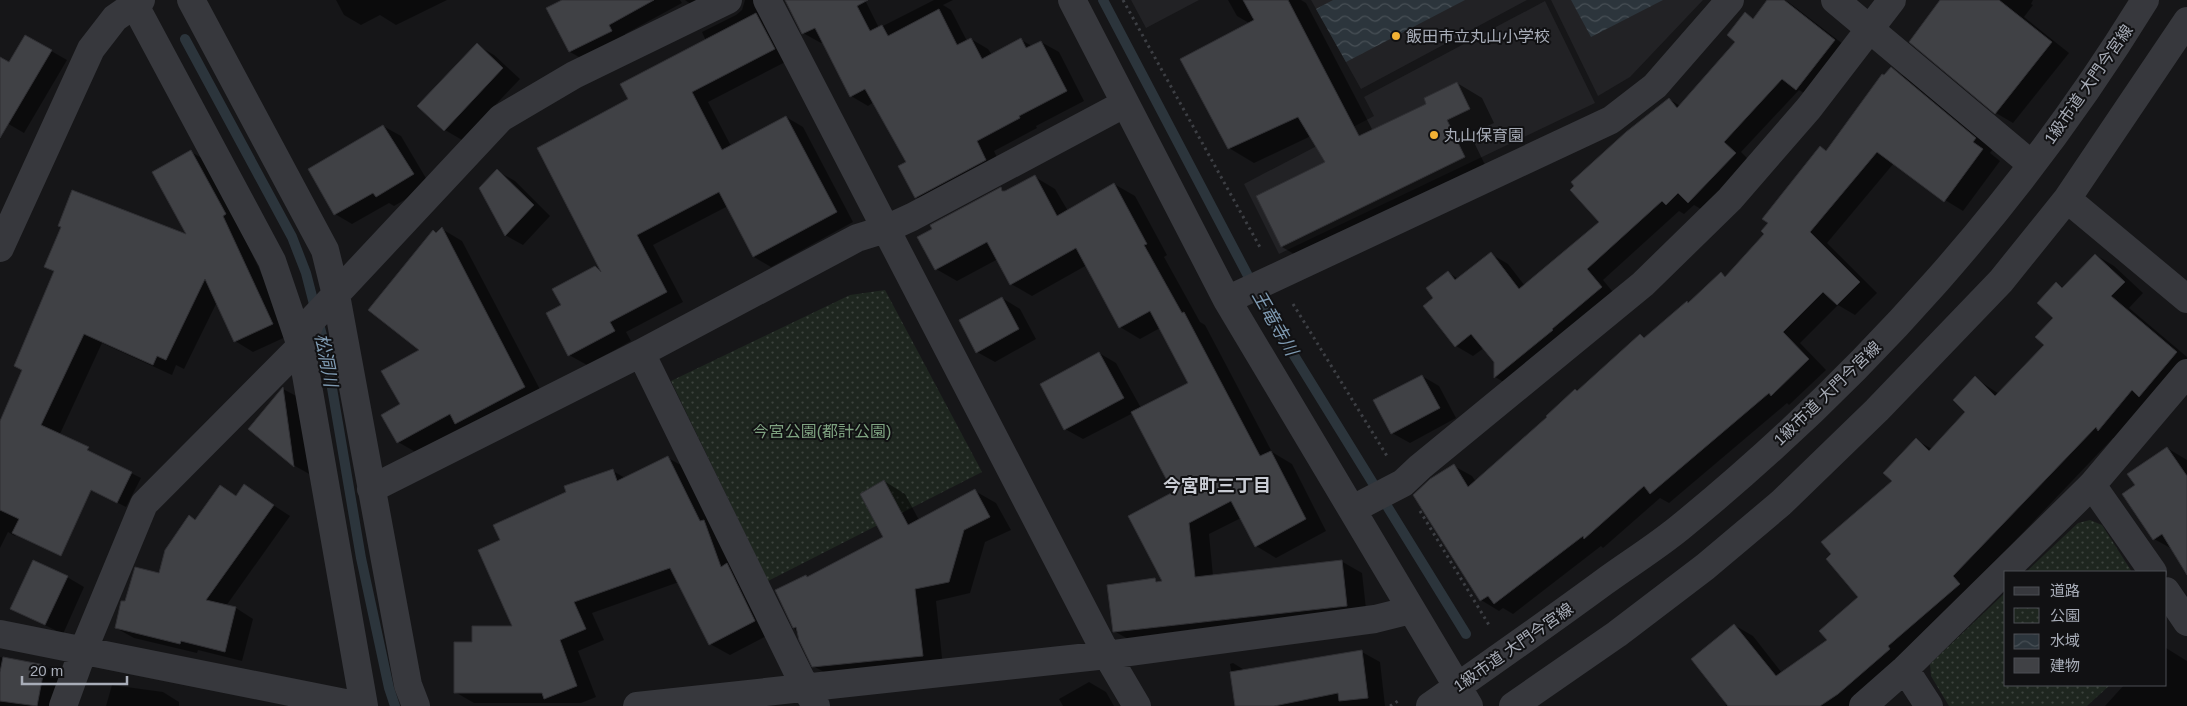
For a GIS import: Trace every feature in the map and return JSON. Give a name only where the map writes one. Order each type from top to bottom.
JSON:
[{"type":"street","points":[[191,0],[325,250],[325,306],[371,489],[408,685],[416,706]]},
{"type":"street","points":[[63,706],[83,650],[144,504],[301,346],[325,306],[501,118],[574,75],[728,0]]},
{"type":"street","points":[[767,0],[1107,655],[1137,706]]},
{"type":"street","points":[[1072,0],[1124,104],[1252,289],[1411,610],[1463,697]]},
{"type":"street","points":[[1252,289],[1611,120],[1655,86],[1730,0]]},
{"type":"street","points":[[1835,0],[2031,164]]},
{"type":"street","points":[[1358,506],[1398,486],[1643,284],[1730,200],[1809,108],[1892,0]]},
{"type":"street","name":"1級市道 大門今宮線","points":[[1430,706],[1463,697],[1682,526],[1835,390],[1915,305],[2008,197],[2115,49],[2145,0]]},
{"type":"street","points":[[0,248],[91,50],[115,18],[136,2],[272,261],[301,346],[364,706]]},
{"type":"street","points":[[1513,706],[1617,634],[1704,567],[1781,503],[1878,410],[2001,281],[2067,198],[2187,21]]},
{"type":"street","points":[[371,489],[641,353],[857,238],[886,229],[1124,104]]},
{"type":"street","points":[[2067,198],[2187,299]]},
{"type":"street","points":[[641,353],[811,696]]},
{"type":"street","points":[[2004,571],[2092,485],[2187,373]]},
{"type":"street","points":[[2092,485],[2152,571]]},
{"type":"street","points":[[1863,706],[1905,668],[2004,571]]},
{"type":"street","points":[[2167,592],[2187,622]]},
{"type":"street","points":[[638,706],[811,696],[1375,619],[1411,610]]},
{"type":"street","points":[[0,634],[360,706]]},
{"type":"street","points":[[1905,668],[1929,706]]},
{"type":"path","points":[[1123,0],[1252,289],[1398,486],[1489,626]]},
{"type":"shaded area","points":[[1131,0],[1199,0],[1146,28]]},
{"type":"shaded area","name":"飯田市立丸山小学校","points":[[1311,0],[1527,0],[1361,89]]},
{"type":"shaded area","name":"飯田市立丸山小学校","points":[[1551,0],[1703,0],[1630,77],[1598,96]]},
{"type":"shaded area","name":"丸山保育園","points":[[1545,1],[1595,103],[1279,254],[1244,184],[1374,116],[1364,97]]},
{"type":"green space","name":"今宮公園(都計公園)","points":[[885,290],[982,472],[768,581],[671,381],[850,295]]},
{"type":"green space","points":[[2090,520],[2102,525],[2131,571],[2027,571],[2078,523]]},
{"type":"green space","points":[[2004,594],[2004,686],[2109,686],[2087,706],[1949,706],[1931,676],[1930,664]]},
{"type":"water","points":[[1333,0],[1465,0],[1346,62],[1316,9]]},
{"type":"water","points":[[1571,0],[1663,0],[1591,37]]},
{"type":"building","points":[[562,0],[654,0],[609,25],[612,31],[569,52],[546,8]]},
{"type":"building","points":[[785,0],[868,0],[857,6],[870,31],[882,25],[888,36],[939,9],[957,45],[971,38],[982,59],[1021,38],[1026,48],[1041,41],[1067,91],[977,141],[986,160],[915,198],[898,166],[906,162],[865,89],[850,97],[815,28],[802,34]]},
{"type":"building","points":[[1243,0],[1288,0],[1359,136],[1426,104],[1424,98],[1457,82],[1470,109],[1447,120],[1465,157],[1281,247],[1256,196],[1325,162],[1298,117],[1228,149],[1180,59],[1254,20]]},
{"type":"building","points":[[1767,0],[1784,0],[1835,40],[1796,90],[1782,79],[1724,142],[1736,153],[1688,203],[1678,193],[1666,205],[1662,201],[1587,269],[1602,287],[1494,378],[1494,362],[1471,334],[1455,347],[1423,306],[1433,298],[1426,288],[1448,271],[1455,280],[1491,252],[1519,289],[1599,222],[1570,190],[1574,186],[1571,182],[1626,132],[1669,98],[1677,108],[1735,42],[1727,35],[1745,12],[1753,19]]},
{"type":"building","points":[[1940,0],[1999,0],[2052,42],[1995,114],[1909,42]]},
{"type":"building","points":[[756,13],[775,49],[692,92],[722,150],[786,116],[837,212],[753,257],[719,192],[637,235],[667,292],[610,322],[615,331],[568,356],[546,313],[561,305],[552,289],[595,266],[601,272],[537,148],[628,99],[620,84]]},
{"type":"building","points":[[25,35],[52,50],[0,138],[0,57],[9,62]]},
{"type":"building","points":[[477,43],[503,68],[444,131],[417,106]]},
{"type":"building","points":[[1891,67],[1976,138],[1973,142],[1983,149],[1944,202],[1877,152],[1810,232],[1860,282],[1837,305],[1823,292],[1783,332],[1809,359],[1771,396],[1769,393],[1650,494],[1644,486],[1584,539],[1583,536],[1494,604],[1488,596],[1480,601],[1413,495],[1430,479],[1454,464],[1468,487],[1547,417],[1575,389],[1577,391],[1640,334],[1644,338],[1687,301],[1688,303],[1721,272],[1725,277],[1764,234],[1761,231],[1768,223],[1762,219],[1820,146],[1826,151],[1882,74],[1884,75]]},
{"type":"building","points":[[383,125],[414,174],[376,197],[373,193],[334,215],[308,169]]},
{"type":"building","points":[[191,150],[226,214],[223,216],[273,324],[234,342],[205,279],[166,360],[157,356],[153,365],[84,334],[41,425],[89,447],[87,450],[132,472],[117,503],[91,490],[61,556],[12,533],[19,519],[0,510],[0,421],[22,370],[14,366],[54,271],[44,267],[61,227],[58,226],[72,190],[186,234],[152,172]]},
{"type":"building","points":[[497,169],[534,205],[505,236],[479,188]]},
{"type":"building","points":[[1035,175],[1057,216],[1114,183],[1147,244],[1144,245],[1182,313],[1184,312],[1260,456],[1271,451],[1306,519],[1255,547],[1231,501],[1189,523],[1195,577],[1342,560],[1347,606],[1113,632],[1107,585],[1155,578],[1156,582],[1162,581],[1128,516],[1173,492],[1131,412],[1188,383],[1150,311],[1119,328],[1076,248],[1010,285],[987,242],[935,270],[917,237],[932,229],[930,225],[1001,187],[1002,191],[1005,191]]},
{"type":"building","points":[[442,227],[525,387],[455,424],[450,414],[397,443],[381,415],[400,404],[381,371],[419,350],[368,310],[433,230],[436,233]]},
{"type":"building","points":[[2095,254],[2125,282],[2111,296],[2177,352],[2139,397],[2132,390],[2098,431],[2096,427],[1953,576],[1960,584],[1888,646],[1890,649],[1838,694],[1820,706],[1728,706],[1691,659],[1734,624],[1776,676],[1827,640],[1819,631],[1858,597],[1826,559],[1831,554],[1821,542],[1892,481],[1883,473],[1916,438],[1929,451],[1965,412],[1953,400],[1975,376],[1995,396],[2044,345],[2035,337],[2053,318],[2037,303],[2056,282],[2062,288]]},
{"type":"building","points":[[1002,297],[1019,329],[976,353],[959,320]]},
{"type":"building","points":[[1099,352],[1124,398],[1064,430],[1040,384]]},
{"type":"building","points":[[1422,375],[1440,408],[1391,434],[1373,400]]},
{"type":"building","points":[[283,387],[294,467],[248,429]]},
{"type":"building","points":[[2167,447],[2187,476],[2187,575],[2162,534],[2153,540],[2122,494],[2135,485],[2127,474]]},
{"type":"building","points":[[668,456],[700,521],[704,520],[721,567],[727,563],[755,621],[709,645],[670,568],[574,602],[586,629],[560,640],[577,686],[544,699],[542,693],[454,693],[454,642],[472,642],[472,626],[512,626],[478,550],[500,540],[493,525],[566,492],[564,486],[613,469],[617,481]]},
{"type":"building","points":[[884,480],[908,525],[975,489],[990,517],[964,530],[949,582],[915,589],[923,656],[812,667],[799,640],[796,627],[793,628],[775,590],[806,575],[807,577],[883,537],[860,494]]},
{"type":"building","points":[[244,484],[274,505],[206,600],[236,607],[225,652],[181,641],[180,644],[115,628],[121,601],[125,601],[135,567],[159,573],[165,550],[189,515],[195,520],[220,485],[236,496]]},
{"type":"building","points":[[33,560],[68,576],[45,625],[10,609]]},
{"type":"building","points":[[1362,650],[1368,698],[1339,701],[1338,693],[1274,706],[1235,706],[1230,672]]},
{"type":"building","points":[[3,657],[45,665],[37,706],[0,701],[0,672]]},
{"type":"waterway","name":"王竜寺川","points":[[1103,0],[1266,310],[1466,634]]},
{"type":"waterway","name":"松洞川","points":[[185,39],[292,237],[306,273],[325,347],[361,558],[389,688],[395,706]]},
{"type":"place","name":"飯田市立丸山小学校","points":[[1396,36]]},
{"type":"place","name":"丸山保育園","points":[[1434,135]]},
{"type":"district","name":"今宮町三丁目","points":[[1217,486]]}]
